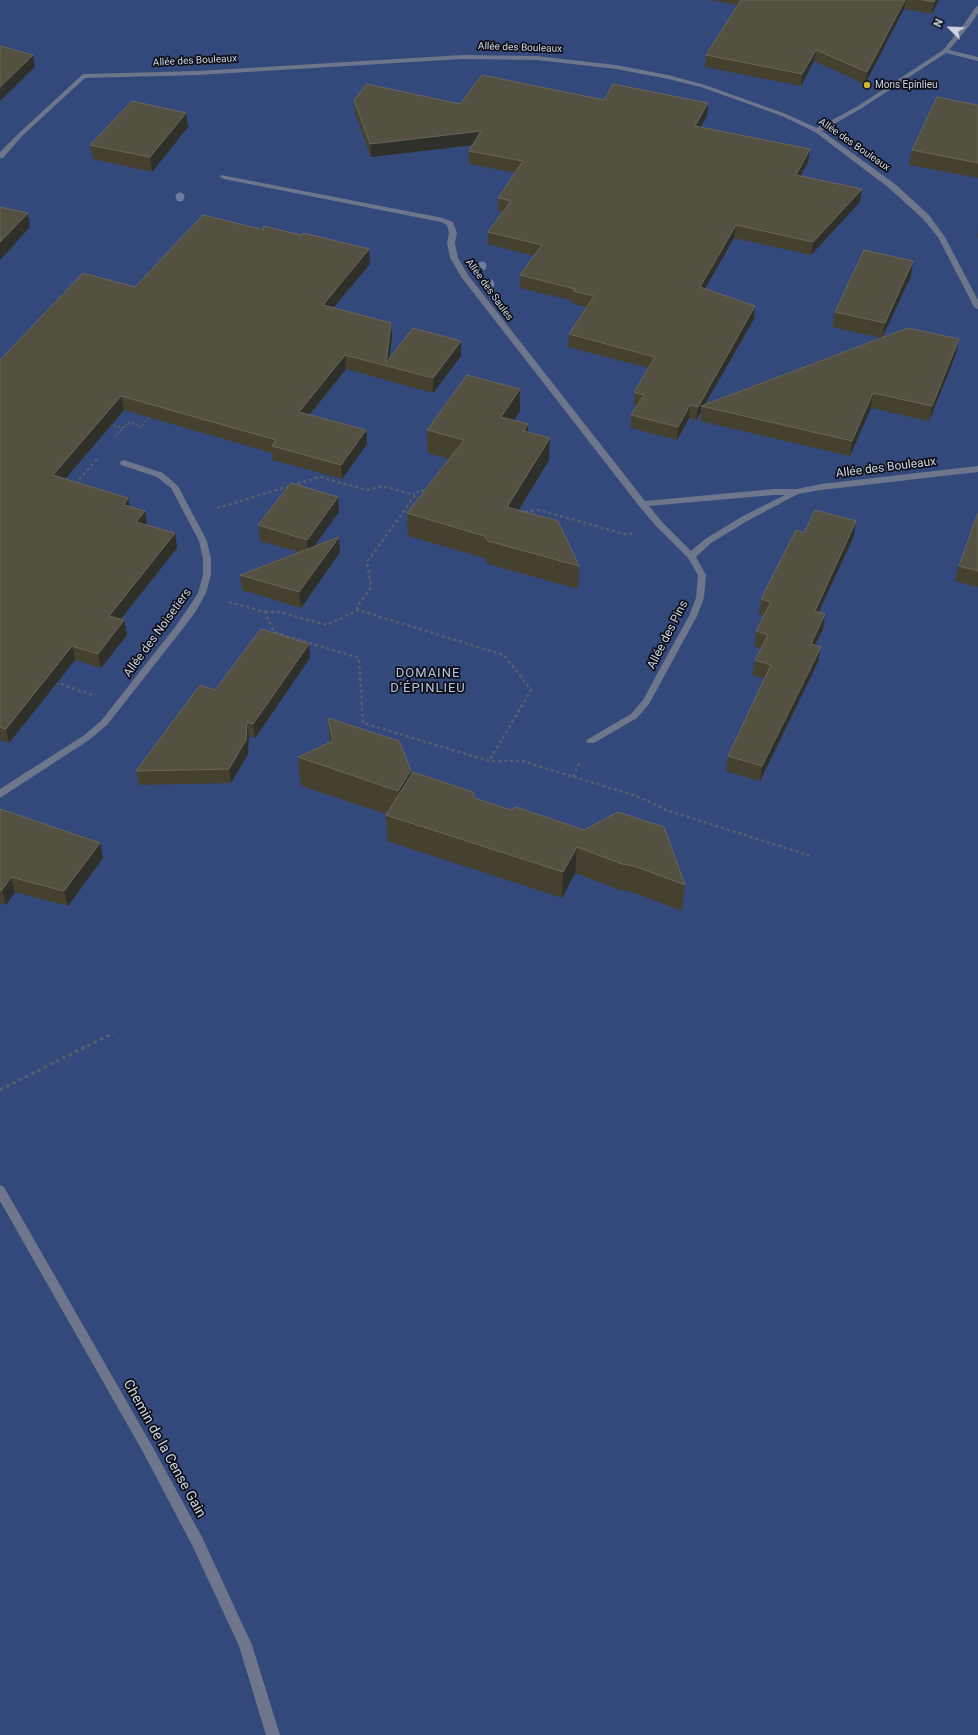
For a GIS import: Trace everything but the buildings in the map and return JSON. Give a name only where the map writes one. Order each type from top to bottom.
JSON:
[{"type":"street","points":[[817,131],[860,107],[945,51],[967,25],[978,8]]},
{"type":"street","points":[[945,51],[978,59]]},
{"type":"street","name":"Allée des Bouleaux","points":[[0,156],[20,135],[83,76],[198,73],[462,57],[537,58],[622,68],[668,77],[755,104],[784,115],[817,131],[892,186],[926,217],[941,237],[978,307]]},
{"type":"street","name":"Allée des Saules","points":[[224,177],[444,220],[450,224],[454,233],[451,243],[454,258],[465,276],[659,524]]},
{"type":"street","name":"Allée des Noisetiers","points":[[0,794],[86,738],[104,723],[193,609],[202,594],[207,575],[207,559],[203,541],[174,486],[160,475],[124,463]]},
{"type":"street","name":"Allée des Bouleaux","points":[[642,504],[774,492],[797,492],[822,487],[978,469]]},
{"type":"street","name":"Allée des Bouleaux","points":[[691,556],[708,541],[746,518],[797,492]]},
{"type":"street","name":"Allée des Pins","points":[[591,741],[634,716],[646,702],[668,663],[700,598],[702,575],[691,556],[659,524]]},
{"type":"street","name":"Chemin de la Cense Gain","points":[[0,1190],[147,1448],[197,1541],[245,1645],[273,1735]]},
{"type":"path","points":[[114,439],[128,422],[141,426],[152,415]]},
{"type":"path","points":[[109,424],[123,428]]},
{"type":"path","points":[[71,487],[99,456]]},
{"type":"path","points":[[190,516],[320,477],[366,490],[382,486],[415,495]]},
{"type":"path","points":[[358,610],[357,607],[371,587],[367,562],[419,490],[434,494]]},
{"type":"path","points":[[523,513],[538,510],[628,535],[659,524]]},
{"type":"path","points":[[202,594],[265,612],[279,612],[327,625],[358,610],[504,655],[531,690],[489,761]]},
{"type":"path","points":[[265,612],[274,632],[359,658],[363,723],[489,761],[522,762],[530,764],[636,796],[666,810],[811,856]]},
{"type":"path","points":[[52,681],[119,705]]},
{"type":"path","points":[[0,1090],[113,1033]]},
{"type":"shaded area","points":[[0,0],[978,0],[978,1735],[0,1735]]},
{"type":"place","name":"Mons Epinlieu","points":[[867,85]]},
{"type":"district","name":"DOMAINE D'ÉPINLIEU","points":[[428,682]]}]
